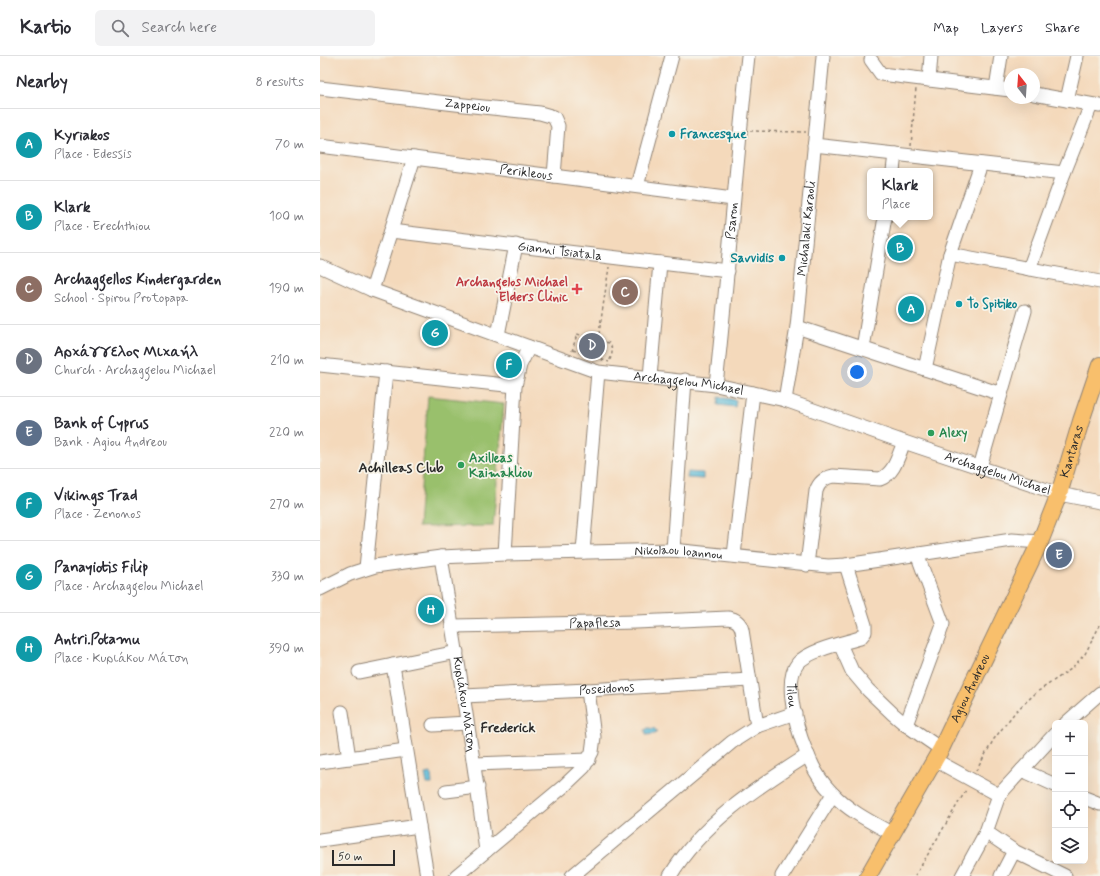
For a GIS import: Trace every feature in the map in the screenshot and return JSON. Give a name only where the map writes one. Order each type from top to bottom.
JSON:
[{"type":"main road","name":"Kantaras","points":[[1059,494],[1100,365]]},
{"type":"main road","name":"Agiou Andreou","points":[[868,876],[891,833],[938,754],[1040,542],[1059,494]]},
{"type":"street","points":[[637,186],[672,56]]},
{"type":"street","name":"Psaron","points":[[716,384],[748,56]]},
{"type":"street","name":"Michalaki Karaoli","points":[[785,400],[797,327],[823,56]]},
{"type":"street","points":[[923,79],[931,56]]},
{"type":"street","points":[[996,88],[1001,56]]},
{"type":"street","points":[[1067,100],[1077,56]]},
{"type":"street","points":[[871,60],[881,74],[1004,89]]},
{"type":"street","name":"Zappeiou","points":[[320,88],[464,106],[540,113],[554,117],[558,126],[554,176]]},
{"type":"street","points":[[1029,269],[1064,173],[1096,106],[1040,95]]},
{"type":"street","points":[[814,145],[1064,173]]},
{"type":"street","name":"Perikleous","points":[[320,146],[733,199]]},
{"type":"street","points":[[893,168],[895,154]]},
{"type":"street","points":[[372,290],[414,158]]},
{"type":"street","points":[[925,369],[950,254],[981,164]]},
{"type":"street","points":[[863,348],[884,220]]},
{"type":"street","name":"Gianni Tsiatala","points":[[391,231],[728,271]]},
{"type":"street","points":[[498,335],[516,245]]},
{"type":"street","points":[[950,254],[1100,282]]},
{"type":"street","points":[[650,376],[660,263]]},
{"type":"street","name":"Archaggelou Michael","points":[[320,266],[372,290],[598,372],[650,376],[716,384],[785,400],[1059,494],[1100,502]]},
{"type":"street","points":[[980,467],[1025,311]]},
{"type":"street","points":[[797,327],[1001,394]]},
{"type":"street","points":[[505,554],[515,386],[520,365],[529,347]]},
{"type":"street","points":[[320,365],[515,386]]},
{"type":"street","points":[[366,568],[386,372]]},
{"type":"street","points":[[583,552],[598,372]]},
{"type":"street","points":[[673,550],[685,380]]},
{"type":"street","points":[[734,555],[753,393]]},
{"type":"street","points":[[807,564],[816,491],[820,484],[826,478],[833,476],[880,479],[893,470],[904,442]]},
{"type":"street","name":"Nikolaou Ioannou","points":[[320,589],[366,568],[442,557],[673,550],[734,555],[828,566],[846,565],[1012,540],[1040,542]]},
{"type":"street","points":[[906,725],[944,624],[917,554]]},
{"type":"street","name":"Κυριάκου Μάτση","points":[[442,557],[467,723],[475,764],[486,851]]},
{"type":"street","name":"Tilou","points":[[846,565],[866,629],[865,632],[860,638],[809,655],[799,661],[792,675],[795,713],[808,755],[820,779],[833,794],[862,816],[891,833]]},
{"type":"street","name":"Papaflesa","points":[[453,626],[636,622],[728,618],[740,623],[749,680]]},
{"type":"street","points":[[840,644],[848,664],[856,677],[888,710],[938,754],[971,780],[999,795]]},
{"type":"street","points":[[359,672],[457,652]]},
{"type":"street","points":[[393,665],[427,876]]},
{"type":"street","points":[[749,680],[757,726]]},
{"type":"street","name":"Poseidonos","points":[[464,696],[749,680]]},
{"type":"street","points":[[458,875],[579,773],[589,760],[594,737],[588,690]]},
{"type":"street","points":[[1069,720],[1100,693]]},
{"type":"street","points":[[342,712],[349,758]]},
{"type":"street","points":[[572,876],[723,749],[742,735],[757,726],[795,713]]},
{"type":"street","points":[[433,725],[467,723]]},
{"type":"street","points":[[962,876],[986,832],[999,795],[1052,737]]},
{"type":"street","points":[[320,762],[406,750]]},
{"type":"street","points":[[670,876],[690,848],[717,819],[748,794],[808,755]]},
{"type":"street","points":[[475,764],[589,760]]},
{"type":"street","points":[[1022,770],[1052,784]]},
{"type":"street","points":[[446,791],[478,787]]},
{"type":"street","points":[[782,876],[833,794]]},
{"type":"street","points":[[1088,799],[1100,804]]},
{"type":"street","points":[[320,840],[419,826]]},
{"type":"street","points":[[986,832],[1014,851],[1065,876]]},
{"type":"street","points":[[1001,876],[1014,851]]},
{"type":"path","points":[[911,156],[923,79]]},
{"type":"path","points":[[740,131],[816,132]]},
{"type":"path","points":[[598,340],[610,257]]},
{"type":"path","points":[[609,362],[612,354],[612,347],[609,343],[577,334],[573,350],[609,362],[613,363]]},
{"type":"path","points":[[915,876],[994,739],[1016,711],[1037,692],[1070,669],[1085,654],[1100,624]]},
{"type":"green space","name":"Axilleas Kaimakliou","points":[[428,396],[504,404],[493,526],[418,527]]},
{"type":"water","points":[[719,397],[736,400],[735,407],[718,405]]},
{"type":"water","points":[[688,472],[703,473],[703,479],[687,478]]},
{"type":"water","points":[[648,728],[655,729],[657,732],[655,734],[646,735],[645,730]]},
{"type":"water","points":[[431,773],[432,784],[427,784],[425,774]]},
{"type":"place","name":"Francesque","points":[[672,134]]},
{"type":"place","name":"Klark","points":[[900,248]]},
{"type":"place","name":"Savvidis","points":[[782,258]]},
{"type":"place","name":"Archangelos Michael Elders Clinic","points":[[577,289]]},
{"type":"place","name":"Archaggellos Kindergarden","points":[[625,292]]},
{"type":"place","name":"To Spitiko","points":[[959,304]]},
{"type":"place","name":"Kyriakos","points":[[911,309]]},
{"type":"place","name":"Panayiotis Filip","points":[[435,333]]},
{"type":"place","name":"Αρχάγγελος Μιχαήλ","points":[[592,346]]},
{"type":"place","name":"Vikings Trad","points":[[509,365]]},
{"type":"place","name":"Alexy","points":[[931,433]]},
{"type":"place","name":"Axilleas Kaimakliou","points":[[461,465]]},
{"type":"place","name":"Bank of Cyprus","points":[[1059,555]]},
{"type":"place","name":"Antri.Potamu","points":[[431,610]]},
{"type":"district","name":"Achilleas Club","points":[[401,468]]},
{"type":"district","name":"Frederick","points":[[508,728]]}]
